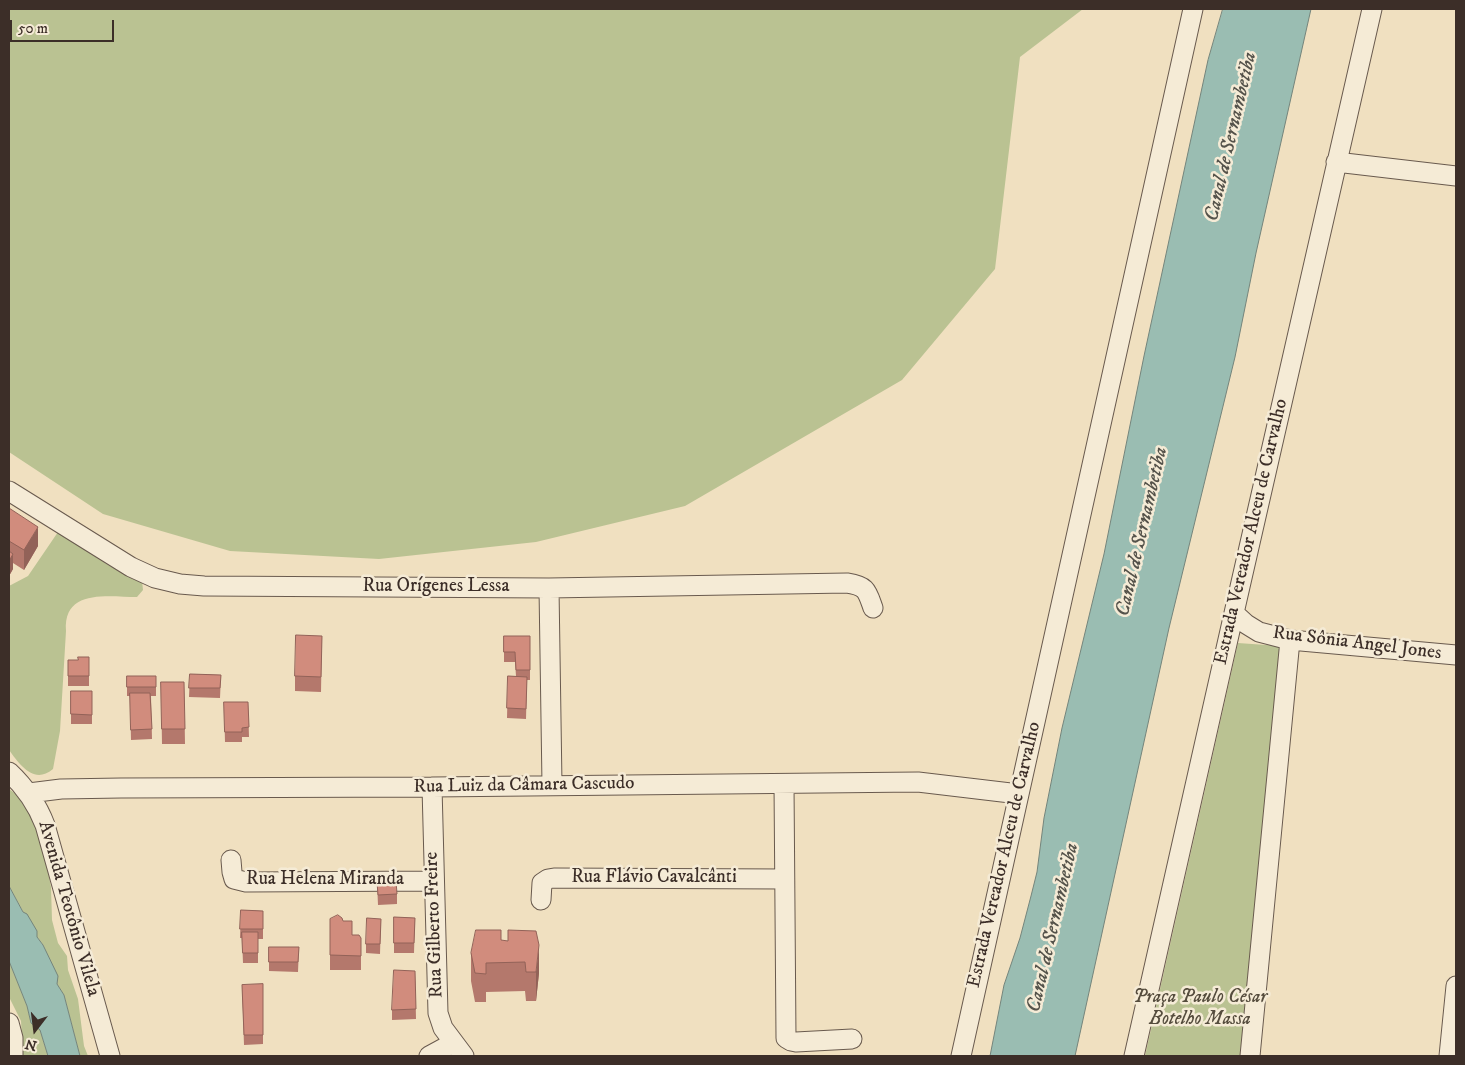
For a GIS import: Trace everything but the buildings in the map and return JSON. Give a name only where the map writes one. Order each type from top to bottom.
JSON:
[{"type":"street","name":"Estrada Vereador Alceu de Carvalho","points":[[961,1056],[1193,9]]},
{"type":"street","name":"Estrada Vereador Alceu de Carvalho","points":[[1134,1056],[1372,9]]},
{"type":"street","points":[[1336,162],[1456,176]]},
{"type":"street","name":"Rua Orígenes Lessa","points":[[9,491],[131,567],[155,578],[180,584],[214,586],[549,588],[847,583],[859,585],[866,590],[873,608]]},
{"type":"street","points":[[549,588],[552,785]]},
{"type":"street","name":"Rua Sônia Angel Jones","points":[[1234,613],[1259,632],[1290,640],[1456,655]]},
{"type":"street","points":[[1250,1056],[1290,640]]},
{"type":"street","name":"Avenida Teotônio Vilela","points":[[9,772],[29,793],[39,809],[45,825],[110,1056]]},
{"type":"street","name":"Rua Luiz da Câmara Cascudo","points":[[29,793],[61,789],[104,788],[918,782],[1019,794]]},
{"type":"street","points":[[784,784],[786,1038],[791,1042],[852,1039]]},
{"type":"street","name":"Rua Gilberto Freire","points":[[432,787],[438,1013],[443,1028],[458,1049]]},
{"type":"street","name":"Rua Helena Miranda","points":[[231,860],[234,879],[246,882],[434,881]]},
{"type":"street","name":"Rua Flávio Cavalcânti","points":[[541,900],[542,883],[554,878],[784,879]]},
{"type":"street","points":[[1449,1056],[1456,986]]},
{"type":"street","points":[[9,1023],[13,1056]]},
{"type":"street","points":[[429,1056],[458,1049]]},
{"type":"green space","points":[[9,9],[1083,9],[1020,57],[995,269],[902,380],[685,506],[536,542],[379,559],[230,551],[103,514],[9,452]]},
{"type":"green space","points":[[58,532],[108,565],[142,581],[143,590],[137,597],[101,596],[80,601],[72,608],[67,617],[60,731],[53,769],[40,775],[34,774],[23,767],[9,750],[9,586],[28,576]]},
{"type":"green space","name":"Praça Paulo César Botelho Massa","points":[[1238,643],[1280,646],[1240,1056],[1145,1056]]},
{"type":"green space","points":[[9,789],[30,804],[43,846],[51,887],[52,920],[58,943],[67,956],[68,970],[78,999],[84,1046],[88,1056],[80,1056],[64,995],[57,984],[49,959],[9,886]]},
{"type":"green space","points":[[9,961],[27,1006],[31,1023],[40,1030],[48,1056],[23,1056],[21,1021],[9,997]]},
{"type":"water","name":"Canal de Sernambetiba","points":[[1223,9],[1311,9],[1256,253],[1235,357],[1169,628],[1075,1056],[990,1056],[1004,985],[1020,938],[1037,872],[1044,818],[1062,728],[1104,554],[1144,356],[1208,60]]},
{"type":"water","points":[[9,886],[23,912],[27,914],[37,931],[37,937],[58,976],[57,984],[64,995],[80,1056],[48,1056],[40,1030],[31,1023],[27,1006],[9,961]]}]
